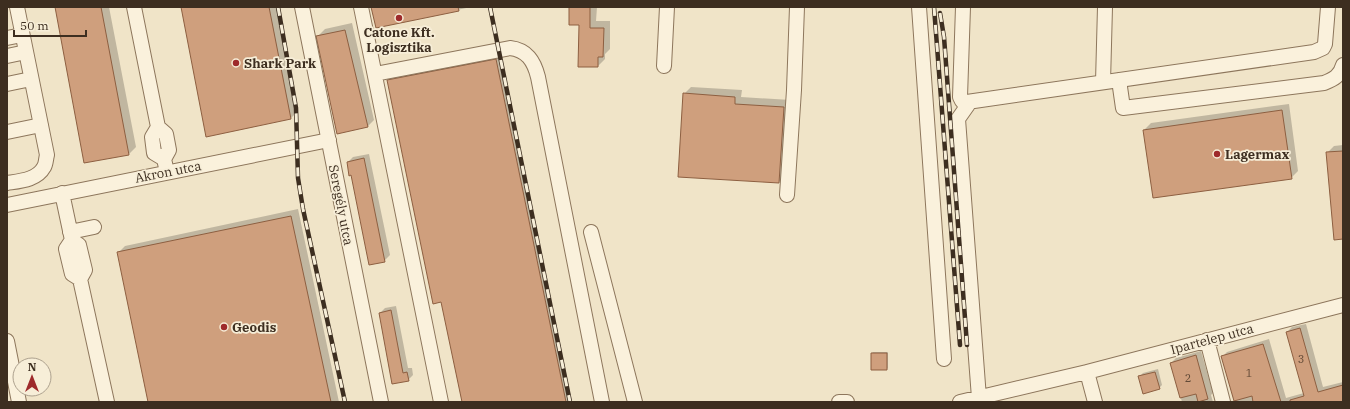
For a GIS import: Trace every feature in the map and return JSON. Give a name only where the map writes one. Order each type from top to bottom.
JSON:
[{"type":"street","points":[[7,183],[28,180],[36,176],[44,168],[47,154],[16,7]]},
{"type":"street","points":[[134,7],[158,128],[152,137],[154,153],[166,166]]},
{"type":"street","name":"Seregély utca","points":[[302,7],[381,402]]},
{"type":"street","points":[[361,7],[441,402]]},
{"type":"street","points":[[664,66],[667,7]]},
{"type":"street","points":[[787,196],[794,90],[797,7]]},
{"type":"street","points":[[919,7],[944,359]]},
{"type":"street","points":[[963,7],[960,97],[962,101],[970,102],[1318,50],[1324,46],[1326,41],[1328,7]]},
{"type":"street","points":[[1103,82],[1105,7]]},
{"type":"street","points":[[7,38],[22,35]]},
{"type":"street","points":[[375,74],[510,48],[524,52],[530,58],[535,66],[538,77],[602,402]]},
{"type":"street","points":[[7,56],[26,52]]},
{"type":"street","points":[[1119,80],[1123,108],[1324,83],[1335,79],[1341,72],[1343,65]]},
{"type":"street","points":[[7,84],[31,79]]},
{"type":"street","points":[[970,102],[958,119],[979,398]]},
{"type":"street","points":[[7,132],[41,125]]},
{"type":"street","name":"Akron utca","points":[[7,205],[62,193],[166,166],[328,140]]},
{"type":"street","points":[[62,193],[71,236],[66,249],[72,274],[80,279],[106,402]]},
{"type":"street","points":[[71,236],[94,227]]},
{"type":"street","points":[[591,232],[634,402]]},
{"type":"street","name":"Ipartelep utca","points":[[960,402],[1084,372],[1343,305]]},
{"type":"street","points":[[1207,340],[1223,402]]},
{"type":"street","points":[[7,341],[19,402]]},
{"type":"street","points":[[1084,372],[1095,402]]},
{"type":"street","points":[[839,402],[847,402]]},
{"type":"building","points":[[55,7],[101,7],[129,155],[84,163]]},
{"type":"building","name":"Shark Park","points":[[181,7],[269,7],[291,119],[206,137]]},
{"type":"building","name":"Catone Kft. Logisztika","points":[[371,7],[458,7],[459,11],[376,28]]},
{"type":"building","points":[[569,7],[590,7],[590,28],[604,28],[603,57],[598,57],[598,67],[578,67],[579,25],[569,25]]},
{"type":"building","points":[[345,30],[368,127],[337,134],[316,36]]},
{"type":"building","points":[[496,59],[566,402],[462,402],[441,302],[433,304],[387,80]]},
{"type":"building","points":[[683,93],[735,97],[735,104],[784,107],[779,183],[678,177]]},
{"type":"building","name":"Lagermax","points":[[1282,110],[1292,179],[1153,198],[1143,130]]},
{"type":"building","points":[[1343,151],[1343,239],[1334,240],[1326,152]]},
{"type":"building","points":[[364,158],[385,262],[369,265],[347,162]]},
{"type":"building","name":"Geodis","points":[[291,216],[331,402],[148,402],[117,252]]},
{"type":"building","points":[[391,310],[403,373],[407,372],[409,381],[392,384],[379,313]]},
{"type":"building","points":[[1300,328],[1318,392],[1343,385],[1343,402],[1290,402],[1290,400],[1304,396],[1286,332]]},
{"type":"building","points":[[1263,344],[1281,402],[1253,402],[1252,396],[1234,401],[1221,356]]},
{"type":"building","points":[[871,353],[887,353],[887,370],[871,370]]},
{"type":"building","points":[[1196,355],[1208,399],[1198,402],[1196,394],[1180,398],[1170,363]]},
{"type":"building","points":[[1155,372],[1160,389],[1143,394],[1138,376]]},
{"type":"railway","points":[[278,7],[296,108],[298,178],[303,209],[345,402]]},
{"type":"railway","points":[[490,7],[570,402]]},
{"type":"railway","points":[[934,7],[960,345]]},
{"type":"railway","points":[[940,13],[944,37],[967,345]]},
{"type":"place","name":"Catone Kft. Logisztika","points":[[399,18]]},
{"type":"place","name":"Shark Park","points":[[236,63]]},
{"type":"place","name":"Lagermax","points":[[1217,154]]},
{"type":"place","name":"Geodis","points":[[224,327]]}]
